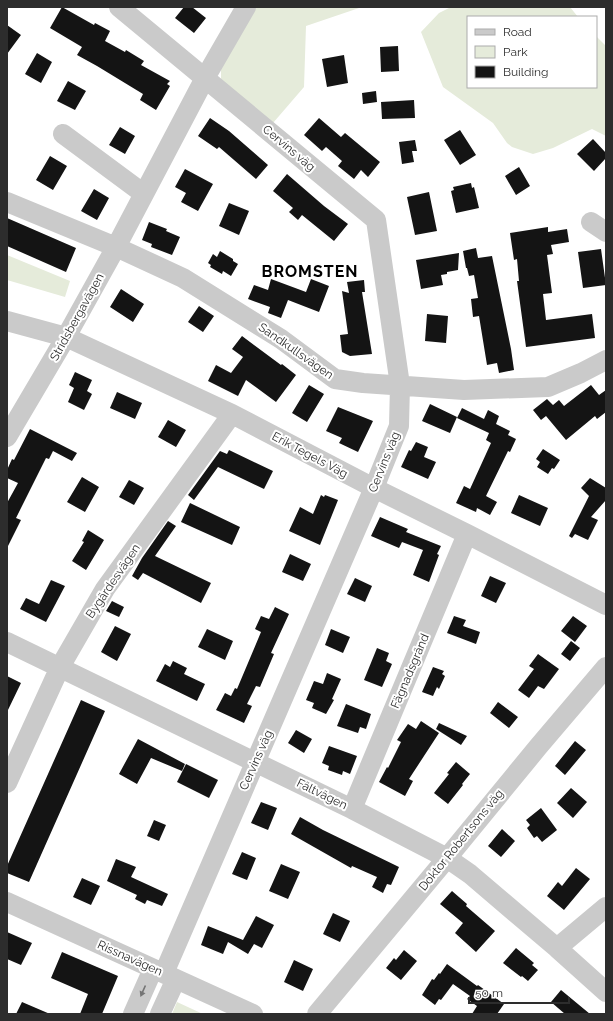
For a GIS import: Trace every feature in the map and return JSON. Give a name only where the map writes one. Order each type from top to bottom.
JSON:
[{"type":"street","name":"Cervins väg","points":[[119,7],[376,220],[400,384],[399,426],[374,488],[164,974],[133,1014]]},
{"type":"street","name":"Stridsbergavägen","points":[[7,438],[116,247],[205,78],[246,7]]},
{"type":"street","points":[[63,134],[144,194]]},
{"type":"street","name":"Sandkullsvägen","points":[[7,202],[116,247],[183,278],[281,339],[335,379],[363,383],[400,384],[464,390],[548,387],[581,373],[606,360]]},
{"type":"street","name":"Erik Tegels Väg","points":[[7,321],[66,337],[232,414],[606,606]]},
{"type":"street","name":"Bygärdesvägen","points":[[7,783],[60,667],[105,589],[232,414]]},
{"type":"street","name":"Fägnadsgränd","points":[[352,809],[467,534]]},
{"type":"street","name":"Fältvägen","points":[[7,642],[352,809],[447,858],[470,874],[606,992]]},
{"type":"street","name":"Doktor Robertsons väg","points":[[317,1014],[538,746],[606,666]]},
{"type":"street","name":"Rissnavägen","points":[[7,902],[253,1014]]},
{"type":"street","points":[[557,948],[606,907]]},
{"type":"street","name":"Cervins väg","points":[[160,1014],[164,974]]},
{"type":"green space","points":[[255,7],[362,7],[306,26],[304,87],[273,123],[221,80],[221,66]]},
{"type":"green space","points":[[451,7],[570,7],[577,16],[467,16],[467,88],[597,88],[597,37],[606,46],[606,136],[592,129],[553,148],[533,154],[512,147],[507,143],[493,123],[443,87],[421,32],[439,13]]},
{"type":"green space","points":[[7,255],[70,281],[65,297],[7,280]]},
{"type":"green space","points":[[177,1002],[203,1014],[172,1014]]},
{"type":"building","points":[[62,7],[94,25],[95,23],[110,31],[105,41],[125,52],[126,50],[144,61],[141,65],[170,81],[167,84],[170,86],[156,110],[140,100],[143,94],[77,55],[82,47],[50,28]]},
{"type":"building","points":[[184,7],[192,7],[206,18],[194,33],[175,18]]},
{"type":"building","points":[[7,25],[21,35],[7,54]]},
{"type":"building","points":[[398,46],[399,71],[381,72],[380,47]]},
{"type":"building","points":[[37,53],[52,62],[41,83],[25,74]]},
{"type":"building","points":[[344,55],[348,83],[327,87],[322,59]]},
{"type":"building","points":[[68,81],[86,91],[75,110],[57,101]]},
{"type":"building","points":[[376,91],[377,102],[363,104],[362,93]]},
{"type":"building","points":[[414,100],[415,118],[382,119],[381,102]]},
{"type":"building","points":[[210,118],[229,131],[268,165],[256,179],[219,147],[217,149],[198,136]]},
{"type":"building","points":[[319,118],[341,137],[345,133],[380,162],[368,177],[361,170],[354,179],[338,166],[342,161],[326,147],[322,151],[304,135]]},
{"type":"building","points":[[120,127],[135,136],[125,154],[109,145]]},
{"type":"building","points":[[460,130],[476,155],[460,165],[444,140]]},
{"type":"building","points":[[593,139],[606,153],[606,158],[594,171],[577,154]]},
{"type":"building","points":[[415,140],[417,151],[412,151],[414,162],[402,164],[399,142]]},
{"type":"building","points":[[50,156],[67,166],[53,190],[36,180]]},
{"type":"building","points":[[519,167],[530,186],[516,195],[505,176]]},
{"type":"building","points":[[185,169],[213,184],[198,211],[181,202],[186,193],[175,187]]},
{"type":"building","points":[[287,174],[324,206],[348,224],[334,241],[302,215],[298,220],[289,212],[293,208],[273,191]]},
{"type":"building","points":[[471,183],[472,188],[474,187],[479,208],[456,213],[451,191],[454,190],[453,187]]},
{"type":"building","points":[[94,189],[109,198],[97,220],[81,211]]},
{"type":"building","points":[[429,192],[437,231],[415,235],[407,197]]},
{"type":"building","points":[[229,203],[249,211],[239,235],[219,226]]},
{"type":"building","points":[[7,218],[76,248],[66,272],[7,246]]},
{"type":"building","points":[[149,222],[167,229],[166,231],[180,237],[172,255],[151,247],[152,244],[142,240]]},
{"type":"building","points":[[548,227],[548,232],[567,229],[569,242],[551,245],[553,254],[547,255],[552,293],[543,294],[546,320],[592,314],[595,338],[526,347],[517,281],[519,281],[517,259],[514,260],[510,233]]},
{"type":"building","points":[[476,248],[478,258],[492,256],[514,370],[499,373],[497,363],[487,365],[479,316],[473,317],[471,299],[478,298],[474,275],[469,276],[463,251]]},
{"type":"building","points":[[601,249],[606,285],[583,288],[578,252]]},
{"type":"building","points":[[220,251],[238,264],[231,276],[223,271],[222,274],[210,267],[211,265],[208,263],[213,254],[217,257]]},
{"type":"building","points":[[459,253],[458,270],[441,275],[443,285],[421,289],[416,260]]},
{"type":"building","points":[[271,279],[306,292],[311,279],[329,286],[319,312],[288,300],[281,318],[268,313],[270,307],[248,299],[254,285],[268,290]]},
{"type":"building","points":[[364,280],[365,292],[362,292],[372,354],[350,356],[342,352],[340,335],[348,334],[342,291],[349,293],[347,282]]},
{"type":"building","points":[[121,289],[144,304],[133,322],[110,307]]},
{"type":"building","points":[[199,306],[214,316],[203,332],[188,322]]},
{"type":"building","points":[[427,314],[448,316],[446,343],[425,341]]},
{"type":"building","points":[[242,336],[296,375],[276,402],[246,380],[238,396],[208,381],[216,365],[231,373],[243,357],[232,349]]},
{"type":"building","points":[[75,372],[92,380],[87,391],[92,394],[84,410],[68,402],[74,388],[69,385]]},
{"type":"building","points":[[309,385],[324,394],[307,422],[292,413]]},
{"type":"building","points":[[591,385],[599,395],[606,390],[606,412],[597,419],[595,416],[566,440],[546,416],[541,420],[533,410],[547,399],[553,405],[559,400],[564,406]]},
{"type":"building","points":[[117,392],[142,403],[135,419],[110,408]]},
{"type":"building","points":[[430,404],[457,417],[450,433],[422,421]]},
{"type":"building","points":[[338,407],[373,421],[358,452],[339,443],[342,438],[326,431]]},
{"type":"building","points":[[462,408],[484,419],[488,410],[499,416],[496,424],[510,431],[508,435],[516,439],[510,452],[508,451],[486,496],[497,502],[490,515],[477,508],[476,512],[456,503],[464,486],[470,489],[491,443],[486,440],[489,433],[457,418]]},
{"type":"building","points":[[168,420],[186,430],[176,447],[158,437]]},
{"type":"building","points":[[30,429],[77,453],[72,461],[53,451],[49,459],[46,458],[16,518],[21,520],[7,548],[7,503],[18,483],[7,478],[7,470],[12,459],[14,460]]},
{"type":"building","points":[[416,442],[428,447],[424,457],[436,462],[428,479],[401,467],[409,450],[411,451]]},
{"type":"building","points":[[543,449],[560,460],[554,469],[552,468],[548,474],[537,467],[540,462],[536,459]]},
{"type":"building","points":[[229,450],[273,471],[264,489],[218,467],[194,500],[188,495],[220,451],[227,454]]},
{"type":"building","points":[[82,477],[99,487],[85,512],[67,502]]},
{"type":"building","points":[[590,478],[606,488],[606,500],[591,517],[598,520],[588,540],[575,534],[572,538],[569,536],[589,496],[581,488]]},
{"type":"building","points":[[129,480],[144,488],[134,505],[119,497]]},
{"type":"building","points":[[321,495],[338,500],[320,545],[289,531],[300,507],[313,514]]},
{"type":"building","points":[[519,495],[548,508],[540,526],[511,513]]},
{"type":"building","points":[[190,503],[240,527],[232,545],[181,522]]},
{"type":"building","points":[[380,517],[408,529],[406,532],[441,546],[437,554],[439,555],[429,582],[413,575],[423,550],[402,542],[399,548],[371,536]]},
{"type":"building","points":[[168,521],[176,526],[155,556],[211,583],[201,603],[143,573],[138,580],[132,576],[142,558]]},
{"type":"building","points":[[88,530],[104,540],[86,570],[72,561],[84,542],[82,541]]},
{"type":"building","points":[[290,554],[311,564],[303,581],[282,572]]},
{"type":"building","points":[[490,576],[506,583],[496,603],[481,596]]},
{"type":"building","points":[[355,578],[372,586],[365,602],[347,594]]},
{"type":"building","points":[[51,580],[65,586],[46,622],[20,609],[26,598],[39,604]]},
{"type":"building","points":[[112,601],[124,607],[119,617],[106,611]]},
{"type":"building","points":[[275,607],[289,614],[271,653],[274,654],[260,687],[256,686],[247,704],[252,706],[244,723],[216,710],[225,693],[231,696],[235,688],[237,689],[261,632],[255,629],[261,616],[269,619]]},
{"type":"building","points":[[454,616],[466,620],[463,626],[480,632],[476,644],[447,633]]},
{"type":"building","points":[[573,616],[587,626],[575,642],[561,631]]},
{"type":"building","points":[[115,626],[131,634],[117,661],[101,652]]},
{"type":"building","points":[[207,629],[233,641],[225,660],[198,647]]},
{"type":"building","points":[[331,629],[350,637],[343,653],[325,645]]},
{"type":"building","points":[[571,641],[580,648],[570,661],[561,654]]},
{"type":"building","points":[[377,648],[389,653],[386,661],[392,664],[382,687],[364,680]]},
{"type":"building","points":[[538,654],[559,669],[544,689],[538,686],[529,698],[518,690],[534,669],[529,666]]},
{"type":"building","points":[[173,661],[187,668],[184,674],[205,684],[197,701],[156,681],[165,664],[170,667]]},
{"type":"building","points":[[433,667],[444,671],[442,674],[445,676],[439,689],[437,687],[433,696],[422,692]]},
{"type":"building","points":[[327,673],[341,679],[332,699],[334,700],[326,714],[312,708],[314,703],[306,700],[314,681],[323,684]]},
{"type":"building","points":[[7,676],[21,683],[7,712]]},
{"type":"building","points":[[81,700],[105,711],[29,882],[7,873],[7,866]]},
{"type":"building","points":[[498,702],[518,717],[509,728],[490,713]]},
{"type":"building","points":[[346,704],[371,714],[366,729],[360,727],[358,733],[337,726]]},
{"type":"building","points":[[421,721],[439,733],[409,779],[413,781],[405,796],[379,782],[401,742],[397,740],[408,724],[416,729]]},
{"type":"building","points":[[439,723],[467,736],[461,745],[436,729]]},
{"type":"building","points":[[296,730],[312,739],[304,753],[288,743]]},
{"type":"building","points":[[138,739],[185,764],[182,771],[151,758],[137,784],[119,774]]},
{"type":"building","points":[[575,741],[586,750],[565,775],[555,766]]},
{"type":"building","points":[[329,746],[357,756],[350,774],[343,771],[342,775],[328,770],[329,766],[322,763]]},
{"type":"building","points":[[456,762],[470,774],[448,804],[434,793],[449,774],[447,773]]},
{"type":"building","points":[[186,764],[218,780],[209,798],[177,782]]},
{"type":"building","points":[[571,788],[587,802],[573,818],[557,803]]},
{"type":"building","points":[[261,802],[277,808],[268,830],[251,823]]},
{"type":"building","points":[[541,808],[557,830],[542,842],[537,836],[534,838],[527,828],[530,825],[526,820]]},
{"type":"building","points":[[300,817],[323,830],[399,867],[391,885],[387,884],[383,893],[372,887],[377,877],[352,866],[351,868],[291,834]]},
{"type":"building","points":[[154,820],[166,825],[159,841],[147,836]]},
{"type":"building","points":[[502,829],[515,841],[501,857],[488,846]]},
{"type":"building","points":[[242,852],[256,858],[247,880],[232,874]]},
{"type":"building","points":[[116,859],[136,867],[131,877],[168,894],[162,906],[147,900],[145,904],[135,899],[137,895],[107,881]]},
{"type":"building","points":[[281,864],[300,872],[288,899],[269,891]]},
{"type":"building","points":[[576,868],[590,879],[564,910],[547,896],[558,882],[562,886]]},
{"type":"building","points":[[82,878],[100,886],[91,905],[73,897]]},
{"type":"building","points":[[452,891],[467,904],[466,906],[495,931],[476,952],[455,933],[463,923],[440,904]]},
{"type":"building","points":[[333,913],[350,921],[340,942],[323,934]]},
{"type":"building","points":[[256,916],[274,925],[262,948],[254,944],[248,954],[228,942],[223,954],[201,945],[208,926],[243,940]]},
{"type":"building","points":[[7,932],[32,943],[21,965],[7,959]]},
{"type":"building","points":[[516,948],[534,963],[532,965],[538,970],[528,981],[503,963]]},
{"type":"building","points":[[404,950],[417,961],[401,980],[386,968],[394,958],[396,960]]},
{"type":"building","points":[[62,952],[118,976],[102,1014],[80,1014],[88,994],[51,978]]},
{"type":"building","points":[[294,960],[313,969],[303,991],[284,982]]},
{"type":"building","points":[[447,964],[504,1004],[497,1014],[472,1014],[477,1006],[467,999],[470,996],[453,984],[441,1000],[439,999],[435,1005],[422,995],[432,979],[434,980],[439,973],[440,974]]},
{"type":"building","points":[[561,990],[590,1014],[565,1014],[551,1002]]},
{"type":"building","points":[[22,1002],[50,1014],[16,1014]]},
{"type":"district","name":"BROMSTEN","points":[[310,271]]}]
